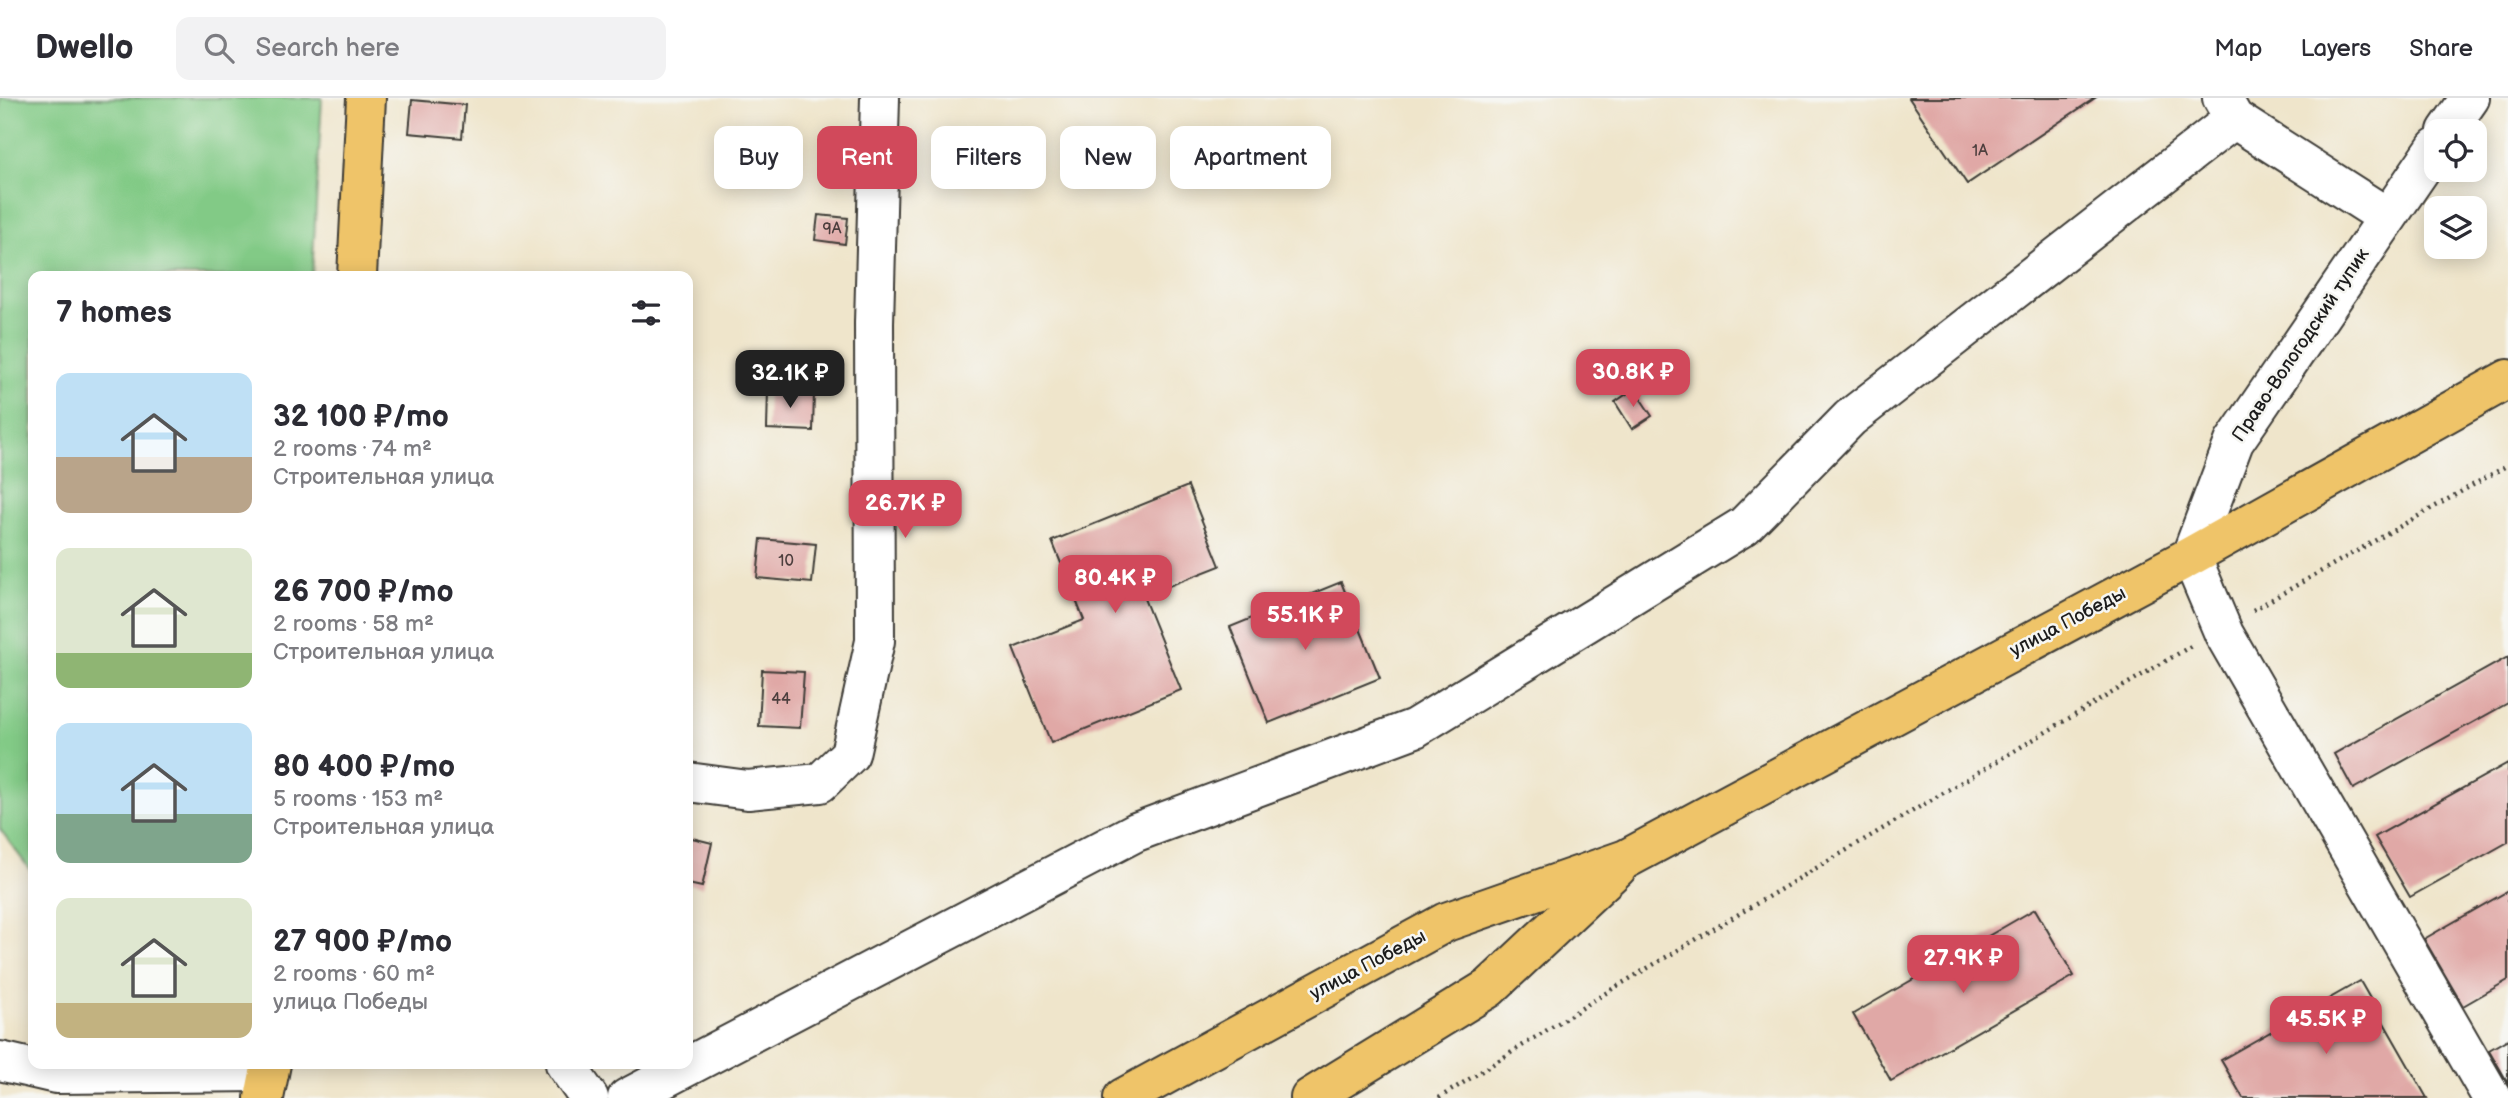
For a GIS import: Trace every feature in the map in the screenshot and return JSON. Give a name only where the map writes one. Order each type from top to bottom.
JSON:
[{"type":"main road","points":[[356,271],[366,98]]},
{"type":"main road","name":"улица Победы","points":[[1137,1090],[1446,922],[1626,859],[2191,556],[2508,379]]},
{"type":"main road","name":"улица Победы","points":[[1310,1098],[1489,988],[1626,859]]},
{"type":"main road","points":[[1137,1090],[1183,1090],[1190,1098]]},
{"type":"street","points":[[693,783],[748,790],[820,783],[850,754],[875,641],[874,323],[880,98]]},
{"type":"street","points":[[2455,119],[2470,98]]},
{"type":"street","points":[[693,1064],[1136,832],[1415,728],[1744,526],[1850,418],[2228,109],[2387,217]]},
{"type":"street","name":"Право-Вологодский тупик","points":[[2191,556],[2234,442],[2424,164]]},
{"type":"street","points":[[2191,556],[2221,628],[2492,1098]]},
{"type":"street","points":[[0,1061],[49,1086],[268,1078]]},
{"type":"street","points":[[569,1069],[589,1098]]},
{"type":"street","points":[[627,1098],[682,1069]]},
{"type":"path","points":[[1438,1098],[1609,991],[2221,628],[2508,465]]},
{"type":"green space","points":[[0,98],[322,98],[312,271],[28,271],[28,867],[0,829]]},
{"type":"building","points":[[1909,98],[2095,98],[1967,184]]},
{"type":"building","points":[[412,100],[465,105],[462,138],[409,133]]},
{"type":"building","points":[[818,215],[848,218],[845,244],[815,240]]},
{"type":"building","points":[[768,389],[814,391],[813,431],[767,429]]},
{"type":"building","points":[[1634,389],[1652,416],[1632,429],[1615,402]]},
{"type":"building","points":[[1188,486],[1220,566],[1143,596],[1181,690],[1051,743],[1013,648],[1084,620],[1052,541]]},
{"type":"building","points":[[761,539],[816,544],[812,583],[757,578]]},
{"type":"building","points":[[1341,582],[1380,678],[1269,723],[1230,627]]},
{"type":"building","points":[[2508,657],[2508,703],[2353,789],[2334,754]]},
{"type":"building","points":[[762,670],[804,672],[800,728],[759,726]]},
{"type":"building","points":[[2508,763],[2508,842],[2410,897],[2375,837]]},
{"type":"building","points":[[693,838],[712,843],[702,887],[693,885]]},
{"type":"building","points":[[2508,891],[2508,980],[2463,1006],[2424,939]]},
{"type":"building","points":[[2035,909],[2074,976],[1891,1081],[1853,1014]]},
{"type":"building","points":[[2360,981],[2427,1098],[2243,1098],[2221,1060]]},
{"type":"building","points":[[2508,1039],[2508,1083],[2489,1050]]}]
